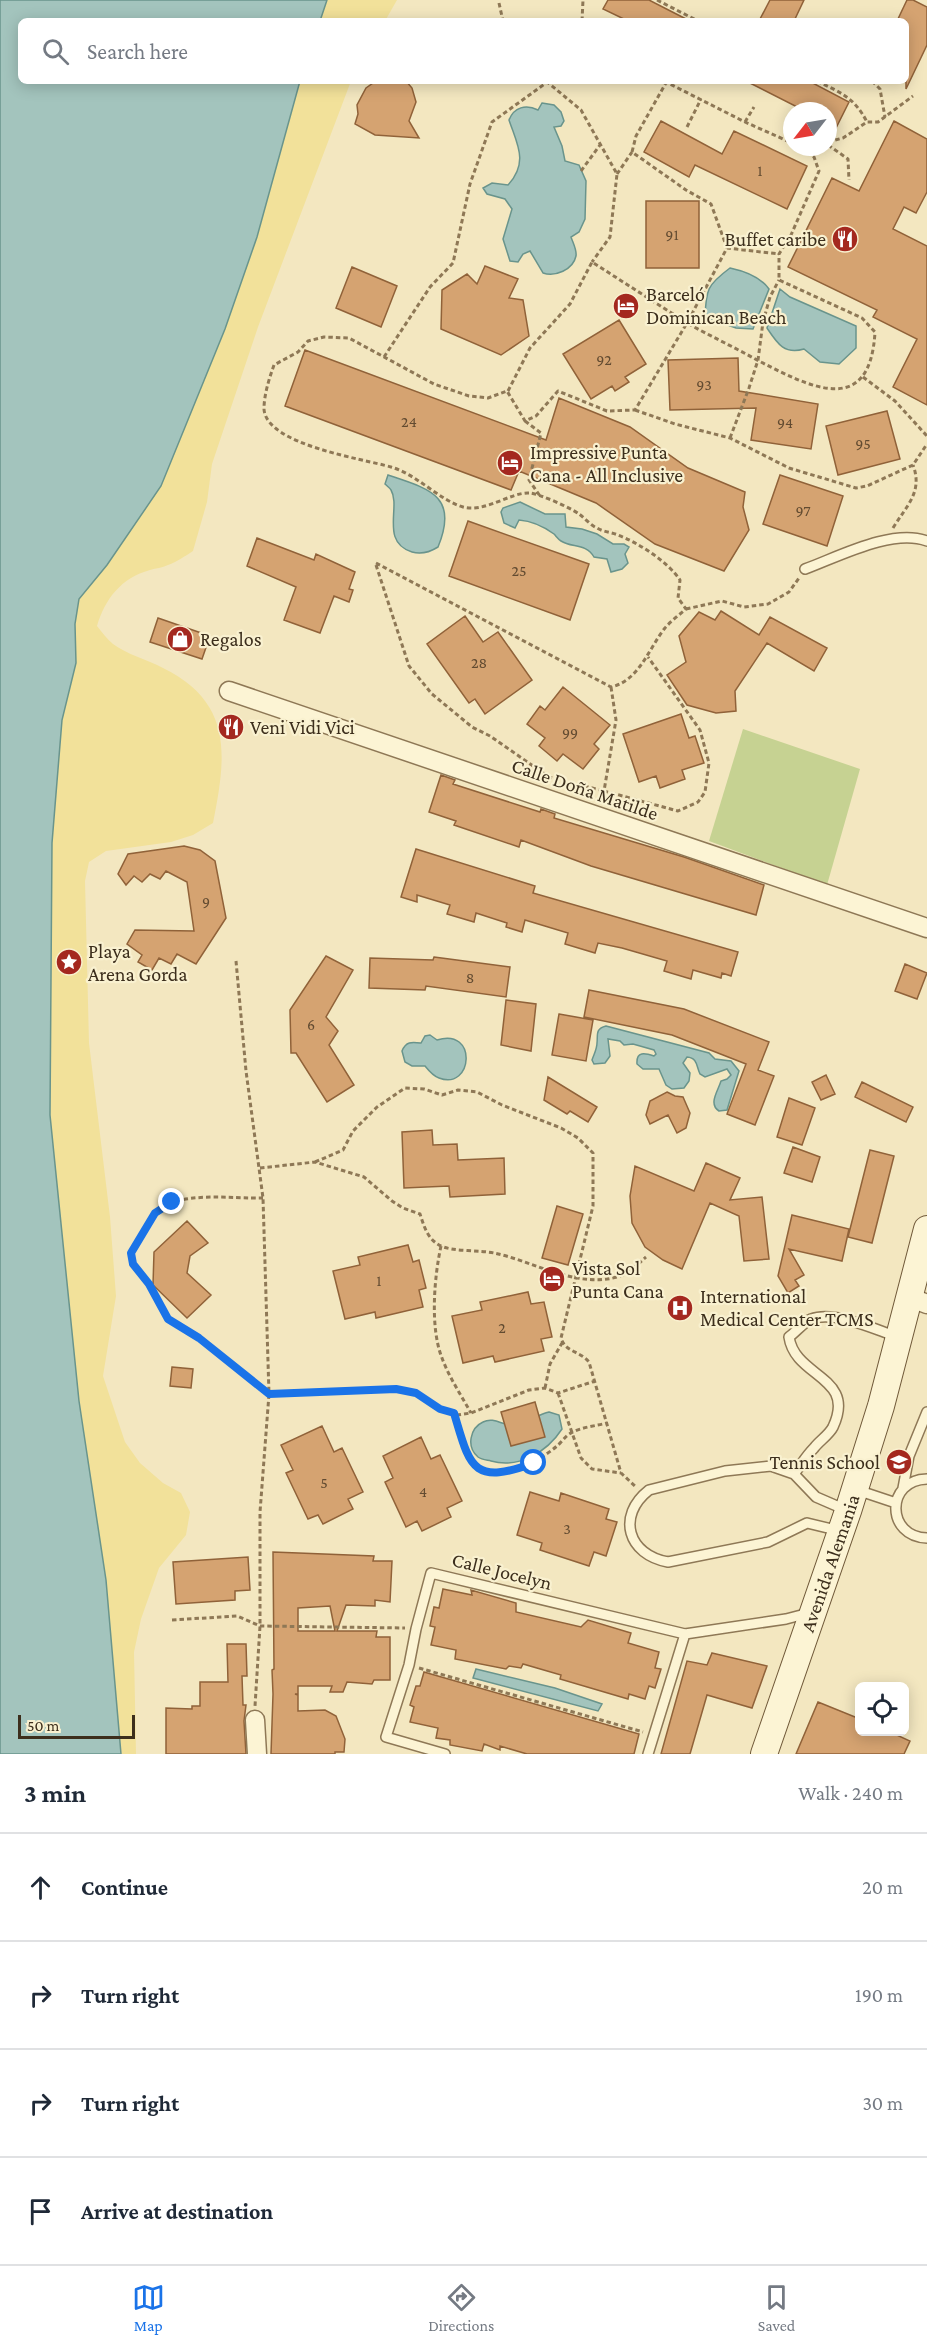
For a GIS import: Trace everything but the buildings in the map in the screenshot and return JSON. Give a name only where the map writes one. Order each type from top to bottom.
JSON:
[{"type":"street","name":"Calle Doña Matilde","points":[[229,691],[927,928]]},
{"type":"street","name":"Avenida Alemania","points":[[764,1754],[848,1510],[881,1406],[899,1338],[918,1301],[927,1229]]},
{"type":"street","points":[[255,1720],[257,1754]]},
{"type":"lane","points":[[805,569],[883,541],[906,537],[927,541]]},
{"type":"lane","points":[[794,1474],[812,1449],[832,1429],[839,1407],[839,1398],[826,1380],[799,1359],[791,1349],[789,1337],[811,1319],[828,1316],[849,1320],[899,1338]]},
{"type":"lane","points":[[927,1412],[909,1456],[903,1488],[896,1503],[898,1520],[902,1527],[916,1537],[927,1538]]},
{"type":"lane","points":[[848,1510],[816,1497],[794,1474],[771,1466],[725,1471],[662,1486],[644,1494],[633,1508],[630,1521],[631,1533],[636,1545],[656,1560],[668,1562],[768,1542],[807,1523],[848,1510],[896,1503]]},
{"type":"lane","points":[[903,1488],[917,1480],[927,1479]]},
{"type":"lane","name":"Calle Jocelyn","points":[[445,1754],[386,1737],[409,1665],[431,1573],[685,1634],[786,1619],[814,1612]]},
{"type":"lane","points":[[648,1754],[685,1634]]},
{"type":"path","points":[[582,18],[584,0]]},
{"type":"path","points":[[657,0],[692,18]]},
{"type":"path","points":[[499,3],[502,18]]},
{"type":"path","points":[[384,357],[430,287],[453,263],[470,184],[492,122],[543,84]]},
{"type":"path","points":[[548,84],[581,110],[617,174]]},
{"type":"path","points":[[664,84],[636,136],[632,152],[617,174],[610,237],[592,262],[570,304],[530,348],[507,391],[488,398],[469,396],[434,384],[349,338],[324,338],[308,341],[298,352],[274,365],[267,386],[264,411],[271,427],[330,453],[391,467],[412,475],[463,507],[488,506],[528,493],[578,512],[596,528],[620,536],[671,567],[680,580],[678,598],[686,609]]},
{"type":"path","points":[[672,84],[745,123],[783,139]]},
{"type":"path","points":[[823,84],[851,98],[867,122]]},
{"type":"path","points":[[875,84],[880,89],[885,117]]},
{"type":"path","points":[[837,140],[867,122],[879,122],[914,96]]},
{"type":"path","points":[[687,127],[700,99]]},
{"type":"path","points":[[745,123],[754,107]]},
{"type":"path","points":[[581,171],[600,145]]},
{"type":"path","points":[[837,150],[849,159],[849,180]]},
{"type":"path","points":[[632,152],[686,190],[711,204],[727,248],[687,323],[635,410]]},
{"type":"path","points":[[729,438],[738,422],[758,360],[763,322],[770,297],[779,280],[779,254],[791,235],[819,171],[813,156]]},
{"type":"path","points":[[727,248],[779,254]]},
{"type":"path","points":[[592,262],[687,323],[795,380],[828,390],[844,388],[863,377],[874,352],[875,332],[862,318],[779,280]]},
{"type":"path","points":[[863,377],[895,402],[927,436]]},
{"type":"path","points":[[507,391],[525,421],[541,433],[529,480],[540,497]]},
{"type":"path","points":[[525,421],[536,416],[558,391],[607,411],[635,410],[675,424],[729,438],[789,468],[856,488],[867,486],[913,465],[927,444]]},
{"type":"path","points":[[893,539],[893,529],[917,488],[917,477],[913,465]]},
{"type":"path","points":[[648,657],[700,730],[709,763],[705,792],[698,802],[678,811],[549,777],[490,736],[472,727],[432,694],[409,666],[376,563],[611,687],[622,684],[648,657],[665,627],[686,609],[722,601],[744,607],[768,604],[789,592],[805,569]]},
{"type":"path","points":[[604,791],[616,720],[611,687]]},
{"type":"path","points":[[236,961],[263,1198],[269,1394],[260,1512],[260,1626],[255,1720]]},
{"type":"path","points":[[259,1168],[315,1162],[343,1150],[352,1131],[377,1107],[405,1088],[424,1089],[442,1095],[458,1090],[477,1092],[502,1105],[561,1128],[578,1138],[593,1153],[593,1206],[569,1309],[561,1333],[562,1343],[550,1364],[545,1388]]},
{"type":"path","points":[[315,1162],[364,1177],[392,1202],[420,1214],[427,1233],[441,1246],[512,1257],[575,1277],[621,1276],[646,1257]]},
{"type":"path","points":[[263,1198],[190,1198],[172,1202],[155,1213],[131,1253],[133,1264],[149,1284],[168,1319],[199,1338],[269,1394],[396,1389],[416,1393],[440,1409],[454,1413],[471,1413],[529,1390],[545,1388],[558,1393],[595,1381]]},
{"type":"path","points":[[441,1246],[436,1267],[436,1340],[442,1359],[471,1413]]},
{"type":"path","points":[[562,1343],[570,1350],[584,1356],[589,1362],[621,1473],[644,1494]]},
{"type":"path","points":[[558,1393],[570,1433],[586,1466],[601,1471],[621,1473]]},
{"type":"path","points":[[454,1413],[472,1464],[486,1471],[504,1471],[534,1463],[570,1433],[607,1423]]},
{"type":"path","points":[[172,1620],[237,1616],[260,1626],[416,1629]]},
{"type":"path","points":[[409,1665],[653,1735]]},
{"type":"green space","points":[[743,729],[860,769],[827,885],[709,841]]},
{"type":"sand","points":[[327,0],[397,0],[387,18],[321,18]]},
{"type":"sand","name":"Playa Arena Gorda","points":[[299,84],[350,84],[258,327],[212,464],[207,502],[193,551],[175,562],[140,574],[123,584],[105,607],[97,626],[113,644],[163,668],[186,682],[203,698],[213,715],[222,754],[221,776],[213,823],[193,835],[171,842],[106,851],[89,862],[85,881],[89,1043],[110,1217],[116,1296],[103,1376],[125,1442],[140,1463],[163,1483],[181,1493],[190,1512],[186,1535],[159,1568],[141,1619],[134,1652],[136,1754],[121,1754],[106,1580],[79,1401],[50,1115],[52,843],[62,720],[76,663],[75,624],[79,599],[107,565],[161,486]]},
{"type":"water","points":[[0,0],[327,0],[321,18],[18,18],[18,84],[299,84],[257,237],[225,329],[161,486],[107,565],[79,599],[75,624],[76,663],[62,720],[52,843],[50,1115],[79,1401],[106,1580],[121,1754],[0,1754]]},
{"type":"water","points":[[542,103],[554,105],[561,112],[564,121],[561,126],[554,127],[565,161],[579,165],[586,181],[585,219],[579,232],[571,237],[576,256],[567,269],[553,274],[543,273],[530,251],[523,254],[518,262],[510,261],[503,239],[512,209],[505,199],[487,194],[483,188],[492,183],[508,185],[514,177],[520,161],[518,145],[509,120],[517,110],[525,107],[538,110]]},
{"type":"water","points":[[730,268],[756,277],[769,289],[753,329],[736,328],[705,317],[709,289]]},
{"type":"water","points":[[780,289],[790,297],[856,326],[856,348],[839,364],[820,362],[804,349],[791,350],[782,346],[767,328]]},
{"type":"water","points":[[388,475],[428,490],[437,497],[445,516],[444,530],[438,547],[416,553],[402,547],[397,540],[393,524],[393,497],[391,489],[385,484]]},
{"type":"water","points":[[520,502],[545,514],[565,514],[566,527],[597,534],[613,544],[624,544],[629,547],[625,554],[628,563],[622,569],[611,572],[607,559],[594,557],[583,548],[565,543],[542,526],[519,520],[515,528],[504,523],[501,512],[503,508]]},
{"type":"water","points":[[606,1026],[709,1053],[715,1059],[731,1061],[739,1071],[727,1110],[719,1111],[714,1101],[721,1081],[731,1075],[727,1069],[705,1077],[700,1074],[695,1061],[687,1057],[683,1063],[690,1073],[689,1081],[684,1088],[672,1089],[666,1085],[659,1069],[643,1069],[637,1064],[640,1055],[654,1056],[656,1054],[654,1050],[633,1044],[624,1045],[620,1041],[608,1039],[610,1056],[605,1063],[594,1064],[592,1060],[598,1032]]},
{"type":"water","points":[[430,1035],[437,1040],[450,1038],[459,1042],[465,1050],[464,1068],[459,1076],[450,1080],[439,1078],[425,1066],[412,1066],[405,1062],[402,1051],[405,1045],[412,1042],[421,1043],[425,1036]]},
{"type":"water","points":[[549,1412],[559,1415],[562,1429],[549,1445],[531,1457],[512,1463],[501,1463],[481,1459],[474,1453],[471,1438],[475,1429],[483,1422],[490,1420],[515,1425]]},
{"type":"water","points":[[476,1669],[555,1688],[602,1704],[598,1711],[473,1678]]},
{"type":"place","name":"Buffet caribe","points":[[845,239]]},
{"type":"place","name":"Barceló Dominican Beach","points":[[626,306]]},
{"type":"place","name":"Impressive Punta Cana - All Inclusive","points":[[510,463]]},
{"type":"place","name":"Regalos","points":[[180,639]]},
{"type":"place","name":"Veni Vidi Vici","points":[[231,727]]},
{"type":"place","name":"Playa Arena Gorda","points":[[69,962]]},
{"type":"place","name":"Vista Sol Punta Cana","points":[[552,1279]]},
{"type":"place","name":"International Medical Center TCMS","points":[[680,1308]]},
{"type":"place","name":"Tennis School","points":[[899,1462]]},
{"type":"route","points":[[172,1202],[155,1213],[131,1253],[133,1264],[149,1284],[168,1319],[199,1338],[269,1394],[396,1389],[416,1393],[440,1409],[454,1413],[467,1455],[478,1469],[504,1471],[534,1463]]}]
